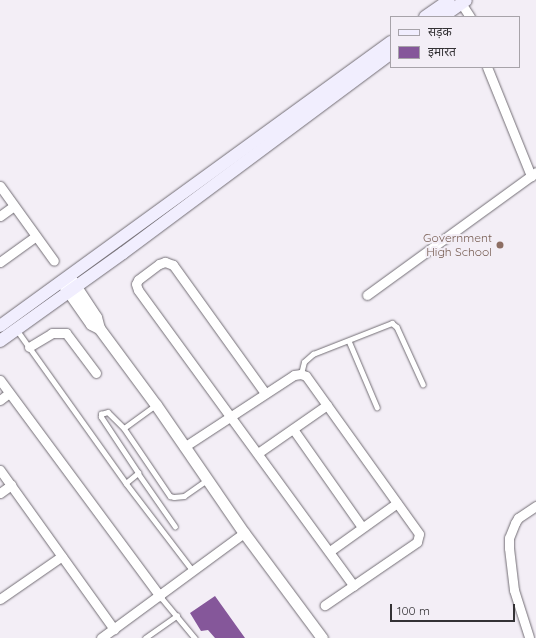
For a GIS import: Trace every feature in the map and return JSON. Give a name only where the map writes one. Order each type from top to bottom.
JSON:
[{"type":"main road","points":[[426,16],[449,0]]},
{"type":"main road","points":[[443,16],[464,2]]},
{"type":"main road","points":[[0,326],[390,43]]},
{"type":"main road","points":[[0,341],[73,290],[390,54]]},
{"type":"street","points":[[464,2],[470,16]]},
{"type":"street","points":[[367,295],[533,174],[487,68]]},
{"type":"street","points":[[0,186],[54,261]]},
{"type":"street","points":[[0,216],[14,206]]},
{"type":"street","points":[[0,262],[36,236]]},
{"type":"street","points":[[265,393],[173,265],[165,262],[159,264],[137,282],[138,290],[330,551],[354,586]]},
{"type":"street","points":[[65,278],[73,290],[96,317],[99,328],[156,405],[244,534],[322,638]]},
{"type":"street","points":[[29,347],[52,334],[66,334],[96,373]]},
{"type":"street","points":[[184,447],[294,375],[300,374],[306,376],[416,528],[419,539],[417,542],[325,605]]},
{"type":"street","points":[[0,380],[160,596]]},
{"type":"street","points":[[0,400],[9,393]]},
{"type":"street","points":[[258,453],[327,405]]},
{"type":"street","points":[[293,429],[362,527]]},
{"type":"street","points":[[0,470],[114,629]]},
{"type":"street","points":[[0,493],[11,485]]},
{"type":"street","points":[[330,551],[397,503]]},
{"type":"street","points":[[530,636],[514,590],[509,538],[515,523],[536,506]]},
{"type":"street","points":[[101,638],[244,534]]},
{"type":"street","points":[[0,599],[62,556]]},
{"type":"lane","points":[[300,374],[304,362],[308,358],[392,323],[397,327],[423,384]]},
{"type":"lane","points":[[16,329],[126,483],[193,571]]},
{"type":"lane","points":[[349,340],[377,407]]},
{"type":"lane","points":[[124,428],[156,405]]},
{"type":"lane","points":[[175,526],[102,420],[101,414],[108,412],[124,428],[170,496],[184,496],[207,480]]},
{"type":"lane","points":[[126,483],[138,473]]},
{"type":"lane","points":[[160,596],[194,638]]},
{"type":"lane","points":[[145,638],[177,616]]},
{"type":"building","points":[[215,596],[245,638],[215,638],[208,630],[201,631],[190,613]]},
{"type":"place","name":"Government High School","points":[[500,245]]}]
